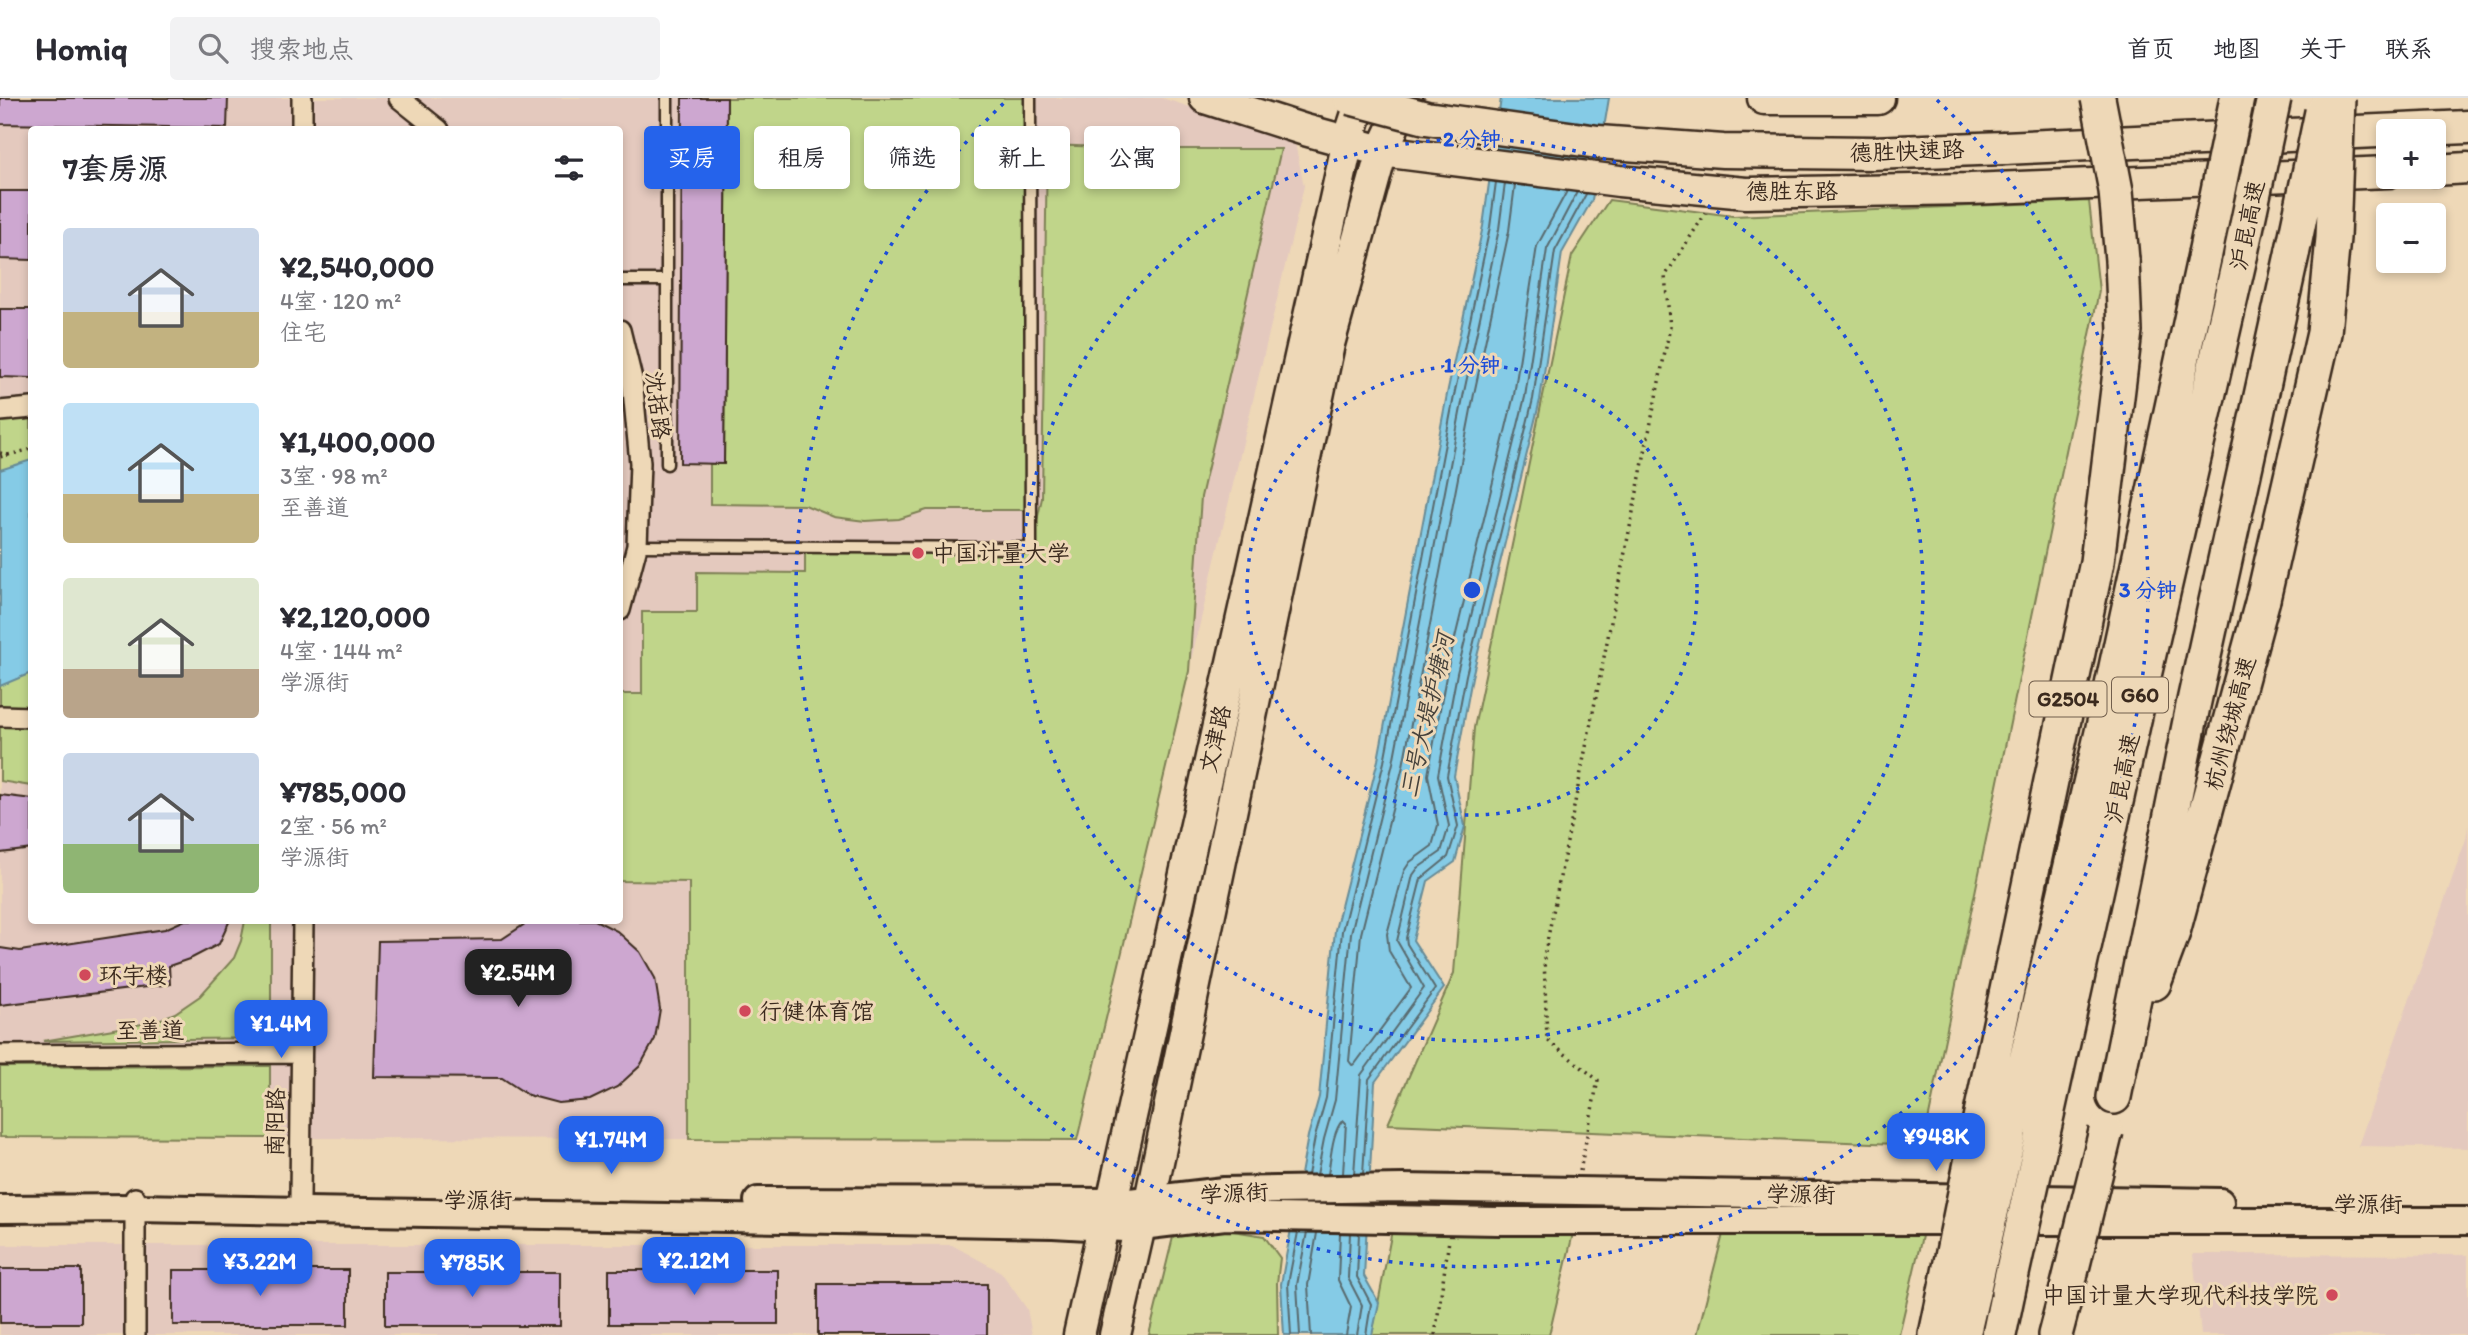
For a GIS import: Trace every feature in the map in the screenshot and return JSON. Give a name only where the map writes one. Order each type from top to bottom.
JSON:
[{"type":"highway","name":"德胜快速路","points":[[1350,98],[1426,118],[1598,142],[1723,151],[1872,153],[2468,127]]},
{"type":"highway","points":[[1764,98],[1878,98]]},
{"type":"highway","name":"G2504","points":[[1993,1134],[2097,562],[2125,331],[2116,191],[2098,98]]},
{"type":"highway","name":"沪昆高速","points":[[1963,1335],[1959,1292],[1993,1134],[2102,732],[2237,98]]},
{"type":"highway","name":"沪昆高速","points":[[1999,1335],[2274,98]]},
{"type":"highway","points":[[2114,1097],[2196,692],[2325,98]]},
{"type":"highway","name":"杭州绕城高速","points":[[2055,1335],[2114,1097],[2172,932],[2263,599],[2324,333],[2333,238],[2338,98]]},
{"type":"highway","points":[[1936,1335],[1959,1292]]},
{"type":"main road","name":"德胜东路","points":[[1205,98],[1382,150],[1487,166],[1746,193],[1970,189],[2376,173]]},
{"type":"main road","name":"文津路","points":[[1079,1335],[1348,141],[1362,98]]},
{"type":"main road","name":"文津路","points":[[1115,1335],[1145,1213],[1329,344],[1382,150],[1407,98]]},
{"type":"main road","points":[[2446,169],[2468,168]]},
{"type":"main road","name":"学源街","points":[[1145,1213],[1223,1191],[1403,1188],[2301,1204],[2468,1203]]},
{"type":"main road","name":"学源街","points":[[0,1197],[135,1203],[1039,1223],[1108,1214]]},
{"type":"main road","name":"学源街","points":[[0,1209],[300,1199],[1450,1220],[2468,1221]]},
{"type":"street","points":[[302,98],[302,126]]},
{"type":"street","points":[[399,98],[434,126]]},
{"type":"street","name":"沈括路","points":[[623,342],[632,379],[640,463],[637,546],[623,599]]},
{"type":"street","points":[[0,411],[28,408]]},
{"type":"street","points":[[0,716],[28,717]]},
{"type":"street","name":"南阳路","points":[[300,1199],[303,924]]},
{"type":"street","name":"至善道","points":[[0,1055],[301,1053]]},
{"type":"street","points":[[135,1203],[135,1335]]},
{"type":"lane","points":[[667,98],[667,464]]},
{"type":"lane","points":[[637,546],[1031,548],[1030,98]]},
{"type":"lane","points":[[623,280],[666,280]]},
{"type":"path","points":[[1576,1190],[1598,1080],[1547,1040],[1544,957],[1670,327],[1665,276],[1720,191]]},
{"type":"path","points":[[0,455],[28,450]]},
{"type":"path","points":[[1435,1335],[1450,1220]]},
{"type":"shaded area","name":"中国计量大学","points":[[0,98],[1162,98],[1295,143],[1304,186],[1077,1140],[0,1137]]},
{"type":"shaded area","points":[[2468,826],[2468,1148],[2358,1146],[2466,839]]},
{"type":"shaded area","points":[[0,1245],[952,1245],[1001,1272],[1027,1309],[1032,1335],[0,1335]]},
{"type":"shaded area","name":"中国计量大学现代科技学院","points":[[2193,1254],[2468,1255],[2468,1335],[2201,1335]]},
{"type":"green space","points":[[727,98],[1031,98],[1031,126],[974,126],[974,189],[1031,189],[1030,510],[927,510],[899,519],[865,521],[834,517],[805,505],[710,504],[710,464],[724,464],[726,189],[740,189],[740,126],[727,126]]},
{"type":"green space","points":[[1070,146],[1084,146],[1084,189],[1180,189],[1180,149],[1281,149],[1201,497],[1189,671],[1077,1140],[689,1139],[689,882],[623,881],[623,694],[642,694],[642,612],[697,612],[697,572],[805,573],[805,547],[1031,548],[1042,498],[1046,189],[1070,189]]},
{"type":"green space","points":[[1609,200],[1733,216],[2089,201],[2099,291],[1923,1145],[1388,1124],[1454,973],[1474,728],[1572,256]]},
{"type":"green space","points":[[28,408],[28,786],[0,781],[0,411]]},
{"type":"green space","points":[[244,924],[271,924],[271,1038],[43,1041],[154,1022],[175,1013],[200,996],[234,958]]},
{"type":"green space","points":[[270,1066],[270,1138],[0,1137],[0,1067]]},
{"type":"green space","points":[[1929,1206],[1899,1335],[1697,1335],[1730,1207]]},
{"type":"green space","points":[[1579,1208],[1549,1335],[1372,1335],[1396,1209]]},
{"type":"green space","points":[[1175,1229],[1221,1229],[1264,1236],[1280,1258],[1277,1283],[1278,1335],[1149,1335]]},
{"type":"water","name":"三号大堤护塘河","points":[[1501,98],[1609,98],[1592,200],[1562,253],[1540,400],[1472,677],[1454,776],[1465,826],[1455,862],[1428,881],[1413,940],[1444,988],[1375,1082],[1364,1276],[1379,1303],[1372,1335],[1284,1335],[1281,1284],[1308,1136],[1319,1097],[1335,930],[1378,760],[1448,389],[1483,226]]},
{"type":"water","points":[[28,461],[28,674],[0,686],[0,470]]},
{"type":"building","points":[[0,98],[228,98],[227,126],[0,124]]},
{"type":"building","points":[[682,98],[727,98],[727,126],[682,126]]},
{"type":"building","points":[[682,189],[726,189],[724,464],[680,463]]},
{"type":"building","points":[[0,191],[28,191],[28,260],[0,259]]},
{"type":"building","points":[[0,309],[28,309],[28,378],[0,377]]},
{"type":"building","points":[[0,795],[28,798],[28,850],[0,853]]},
{"type":"building","name":"环宇楼","points":[[176,924],[228,924],[219,944],[169,966],[170,984],[0,1005],[0,948],[20,951],[165,929]]},
{"type":"building","points":[[525,924],[603,924],[617,931],[640,952],[655,978],[660,1009],[655,1039],[640,1066],[617,1087],[590,1100],[558,1103],[528,1095],[502,1078],[374,1077],[378,941],[502,939]]},
{"type":"building","points":[[0,1269],[81,1269],[81,1323],[0,1323]]},
{"type":"building","points":[[173,1270],[348,1270],[348,1325],[173,1325]]},
{"type":"building","points":[[609,1270],[778,1270],[778,1324],[609,1324]]},
{"type":"building","points":[[385,1272],[560,1272],[560,1326],[385,1326]]},
{"type":"building","points":[[818,1284],[987,1284],[987,1335],[818,1335]]},
{"type":"place","name":"中国计量大学","points":[[918,553]]},
{"type":"place","name":"环宇楼","points":[[85,975]]},
{"type":"place","name":"行健体育馆","points":[[745,1011]]},
{"type":"place","name":"中国计量大学现代科技学院","points":[[2332,1295]]}]
